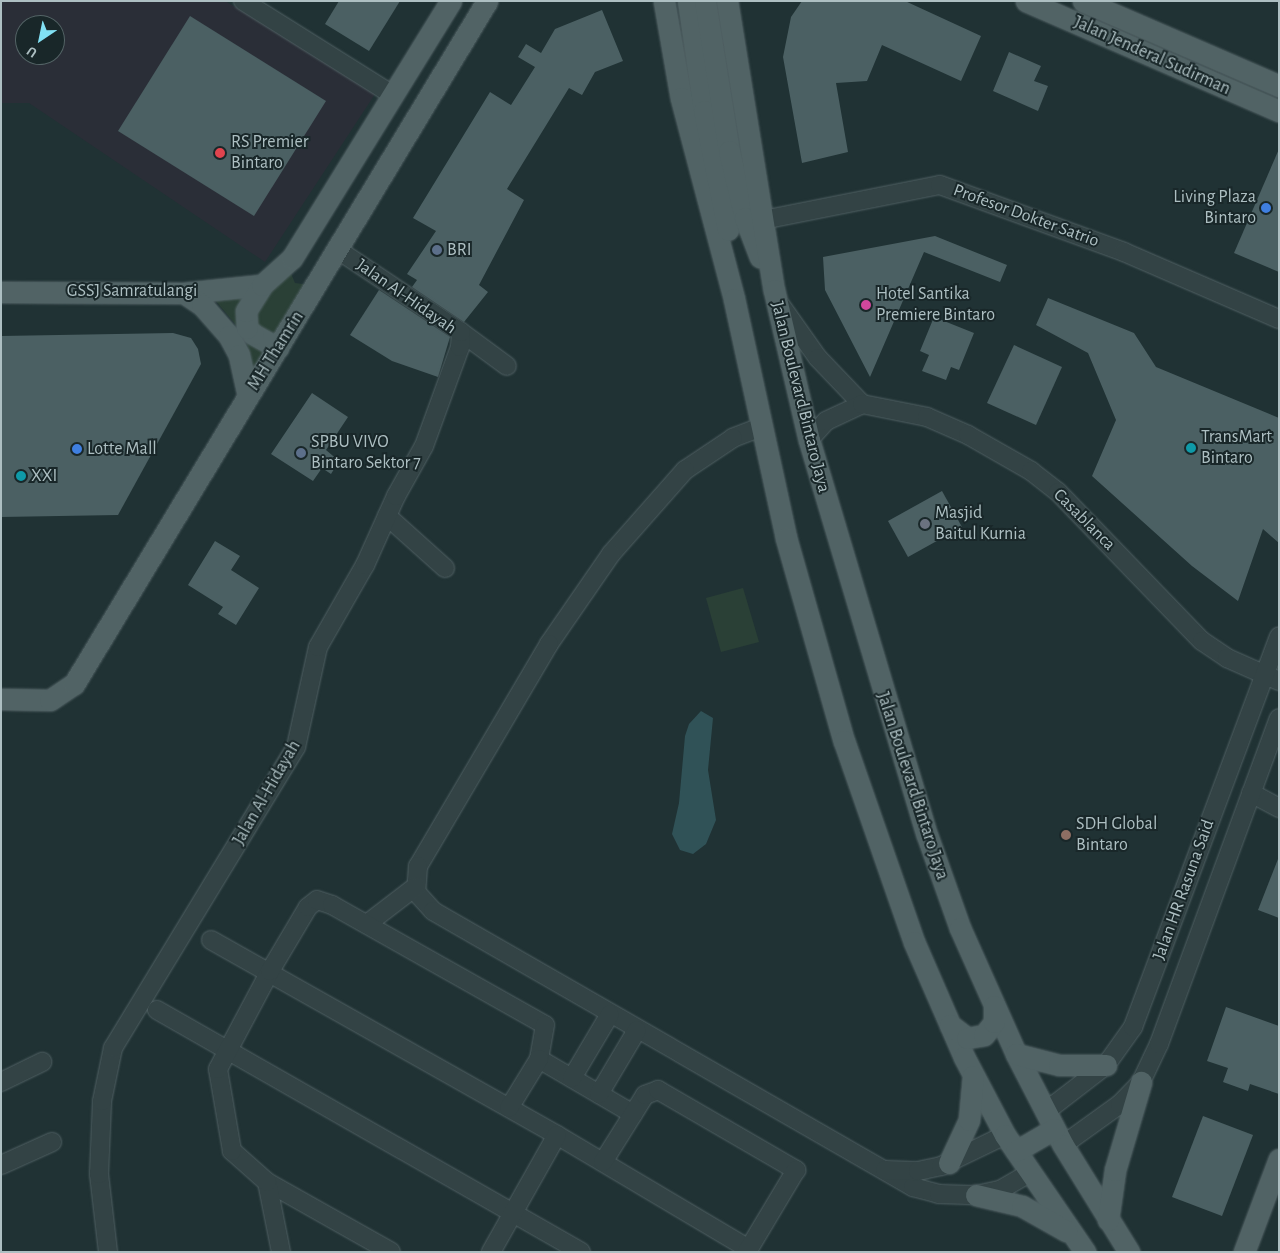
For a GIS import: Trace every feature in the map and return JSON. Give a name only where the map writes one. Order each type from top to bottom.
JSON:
[{"type":"main road","points":[[278,348],[253,334],[244,318],[262,285],[292,258],[451,1]]},
{"type":"main road","name":"MH Thamrin","points":[[1,699],[50,700],[61,696],[74,684],[487,1]]},
{"type":"main road","name":"Jalan Boulevard Bintaro Jaya","points":[[664,1],[689,132],[734,300],[761,427],[808,625],[838,725],[914,942],[973,1075],[1011,1143],[1081,1246]]},
{"type":"main road","name":"Jalan Boulevard Bintaro Jaya","points":[[688,1],[704,111],[774,293],[808,440],[927,835],[994,1006],[1016,1054],[1054,1129],[1128,1252]]},
{"type":"main road","name":"Jalan Boulevard Bintaro Jaya","points":[[704,1],[725,132],[745,220]]},
{"type":"main road","name":"Jalan Boulevard Bintaro Jaya","points":[[727,1],[745,220],[734,300]]},
{"type":"main road","points":[[730,28],[740,1]]},
{"type":"main road","name":"Jalan Jenderal Sudirman","points":[[1026,1],[1279,111]]},
{"type":"main road","name":"Jalan Jenderal Sudirman","points":[[1083,1],[1279,86]]},
{"type":"main road","name":"GSSJ Samratulangi","points":[[1,292],[184,292],[262,285]]},
{"type":"main road","points":[[184,292],[202,304],[230,336],[239,355],[248,396]]},
{"type":"main road","points":[[950,1025],[967,1038],[984,1035],[994,1022],[994,1006]]},
{"type":"main road","points":[[1016,1054],[1058,1064],[1106,1065]]},
{"type":"main road","points":[[949,1163],[969,1120],[973,1075]]},
{"type":"main road","points":[[1108,1220],[1117,1164],[1141,1082]]},
{"type":"main road","points":[[1011,1143],[1054,1129]]},
{"type":"main road","points":[[1244,1252],[1279,1159]]},
{"type":"main road","points":[[976,1195],[1030,1209],[1081,1246]]},
{"type":"street","points":[[243,1],[393,95]]},
{"type":"street","name":"Profesor Dokter Satrio","points":[[745,220],[940,185],[1124,252],[1279,318]]},
{"type":"street","name":"Jalan Al-Hidayah","points":[[108,1252],[99,1174],[102,1101],[113,1048],[296,747],[302,730],[309,676],[318,647],[365,565],[387,516],[436,421],[456,361],[461,332],[338,250]]},
{"type":"street","points":[[774,293],[818,358],[862,404],[826,421],[808,440]]},
{"type":"street","points":[[461,332],[507,366]]},
{"type":"street","name":"Casablanca","points":[[862,404],[927,418],[1031,471],[1058,492],[1202,641],[1272,678]]},
{"type":"street","points":[[761,427],[733,438],[685,470],[611,554],[549,644],[418,866],[415,887],[422,902],[433,911],[882,1170],[925,1191],[976,1195],[1000,1190],[1030,1173]]},
{"type":"street","points":[[387,516],[445,568]]},
{"type":"street","name":"Jalan HR Rasuna Said","points":[[1054,1129],[1106,1065],[1133,1027],[1179,903],[1272,678],[1279,636]]},
{"type":"street","name":"Jalan HR Rasuna Said","points":[[1054,1129],[1120,1104],[1141,1082],[1206,914],[1264,796],[1279,718]]},
{"type":"street","points":[[1264,796],[1279,808]]},
{"type":"street","points":[[367,924],[415,887]]},
{"type":"street","points":[[391,1252],[266,1182],[232,1151],[218,1070],[270,971],[308,907],[317,900],[367,924],[545,1025],[539,1059],[509,1108]]},
{"type":"street","points":[[1179,903],[1206,914]]},
{"type":"street","points":[[211,940],[270,971],[557,1135],[748,1250],[796,1170],[658,1090],[645,1095],[603,1162]]},
{"type":"street","points":[[158,1010],[581,1252]]},
{"type":"street","points":[[572,1078],[610,1014]]},
{"type":"street","points":[[599,1094],[637,1030]]},
{"type":"street","points":[[539,1059],[632,1114]]},
{"type":"street","points":[[1,1082],[42,1062]]},
{"type":"street","points":[[491,1252],[557,1135]]},
{"type":"street","points":[[1,1165],[52,1142]]},
{"type":"street","points":[[882,1170],[918,1171],[1011,1143]]},
{"type":"street","points":[[266,1182],[281,1252]]},
{"type":"shaded area","name":"RS Premier Bintaro","points":[[1,1],[225,1],[377,91],[265,262],[29,103],[1,103]]},
{"type":"green space","points":[[290,271],[295,283],[310,285],[255,378],[245,336],[211,295]]},
{"type":"green space","points":[[743,588],[759,642],[721,652],[706,598]]},
{"type":"water","points":[[701,711],[713,718],[708,770],[716,820],[706,844],[693,854],[680,850],[672,834],[679,803],[685,736],[689,724]]},
{"type":"building","points":[[339,1],[400,1],[369,51],[325,24]]},
{"type":"building","points":[[802,1],[905,1],[981,36],[961,81],[882,45],[867,81],[836,83],[848,152],[802,163],[783,57],[791,17]]},
{"type":"building","points":[[602,10],[623,61],[595,72],[582,95],[569,88],[507,189],[524,200],[479,285],[488,292],[464,322],[412,287],[417,280],[407,274],[436,231],[413,218],[490,92],[511,105],[535,67],[518,57],[526,44],[541,53],[555,29]]},
{"type":"building","name":"RS Premier Bintaro","points":[[190,16],[326,101],[254,216],[118,131]]},
{"type":"building","points":[[1009,52],[1041,66],[1034,81],[1048,86],[1038,111],[993,91]]},
{"type":"building","name":"Living Plaza Bintaro","points":[[1279,149],[1279,272],[1234,253]]},
{"type":"building","name":"Hotel Santika Premiere Bintaro","points":[[935,236],[1007,265],[1000,282],[924,252],[870,377],[825,290],[823,257]]},
{"type":"building","points":[[379,290],[450,337],[438,377],[392,361],[350,335]]},
{"type":"building","name":"TransMart Bintaro","points":[[1048,298],[1134,333],[1156,367],[1279,418],[1279,543],[1263,529],[1238,601],[1192,566],[1092,476],[1116,420],[1088,353],[1036,325]]},
{"type":"building","points":[[934,317],[974,333],[959,370],[951,367],[946,380],[922,371],[929,355],[920,351]]},
{"type":"building","name":"Lotte Mall","points":[[173,333],[191,338],[198,349],[201,364],[118,515],[1,517],[1,336]]},
{"type":"building","points":[[1014,345],[1062,367],[1036,425],[987,403]]},
{"type":"building","points":[[312,393],[348,417],[326,450],[339,461],[331,474],[322,468],[313,481],[271,454]]},
{"type":"building","name":"Masjid Baitul Kurnia","points":[[942,491],[962,527],[908,557],[888,521]]},
{"type":"building","points":[[215,541],[240,556],[231,570],[259,588],[236,625],[218,614],[223,607],[188,585]]},
{"type":"building","points":[[1279,859],[1279,918],[1258,910]]},
{"type":"building","points":[[1226,1007],[1279,1026],[1279,1094],[1250,1084],[1248,1091],[1223,1082],[1228,1068],[1207,1061]]},
{"type":"building","points":[[1203,1116],[1253,1135],[1222,1216],[1172,1197]]},
{"type":"place","name":"RS Premier Bintaro","points":[[220,153]]},
{"type":"place","name":"Living Plaza Bintaro","points":[[1266,208]]},
{"type":"place","name":"BRI","points":[[437,250]]},
{"type":"place","name":"Hotel Santika Premiere Bintaro","points":[[866,305]]},
{"type":"place","name":"TransMart Bintaro","points":[[1191,448]]},
{"type":"place","name":"Lotte Mall","points":[[77,449]]},
{"type":"place","name":"SPBU VIVO Bintaro Sektor 7","points":[[301,453]]},
{"type":"place","name":"XXI","points":[[21,476]]},
{"type":"place","name":"Masjid Baitul Kurnia","points":[[925,524]]},
{"type":"place","name":"SDH Global Bintaro","points":[[1066,835]]}]
